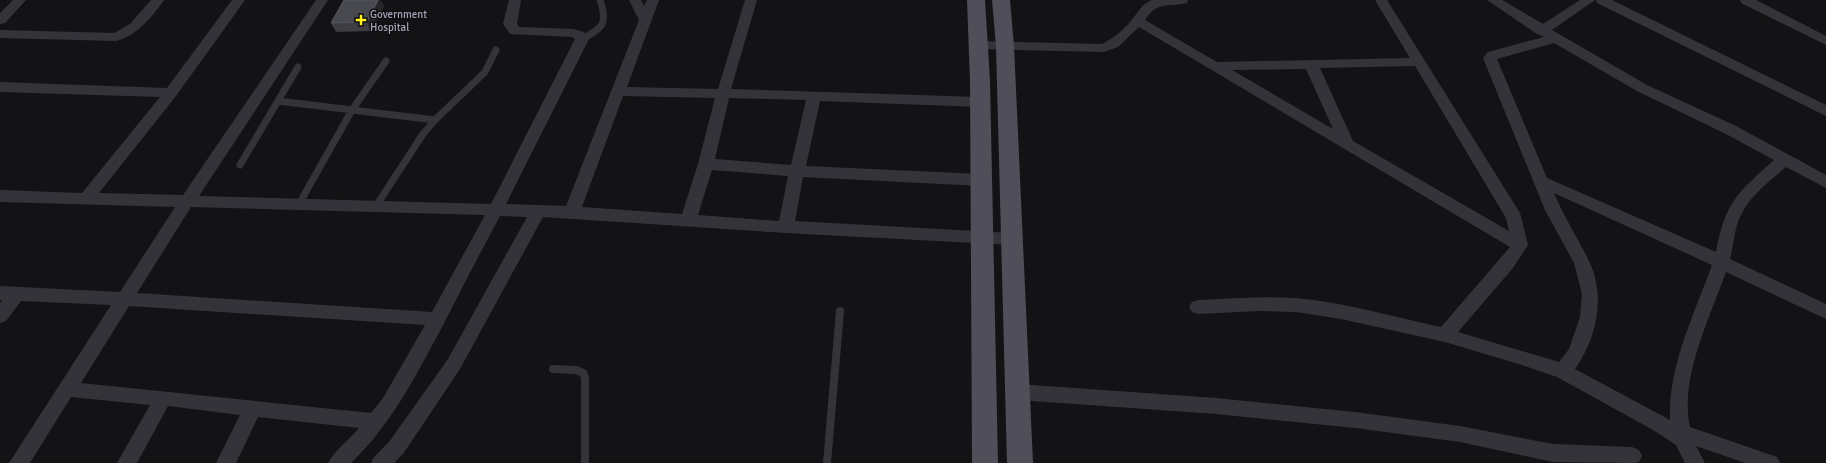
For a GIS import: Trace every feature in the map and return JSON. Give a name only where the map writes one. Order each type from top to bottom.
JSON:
[{"type":"main road","points":[[976,0],[981,180],[985,463]]},
{"type":"main road","points":[[1001,0],[1005,46],[1020,463]]},
{"type":"street","points":[[0,20],[20,0]]},
{"type":"street","points":[[0,34],[116,37],[128,33],[134,28],[158,0]]},
{"type":"street","points":[[86,198],[170,93],[240,0]]},
{"type":"street","points":[[19,463],[187,201],[322,0]]},
{"type":"street","points":[[338,463],[354,448],[390,404],[503,209],[582,39],[580,35],[573,33],[515,31],[510,24],[516,0]]},
{"type":"street","points":[[635,0],[645,20]]},
{"type":"street","points":[[572,212],[653,0]]},
{"type":"street","points":[[688,220],[706,164],[723,94],[752,0]]},
{"type":"street","points":[[978,45],[1104,48],[1113,44],[1138,21],[1147,7],[1154,3],[1182,0]]},
{"type":"street","points":[[1381,0],[1514,217],[1520,245],[1507,263],[1445,335]]},
{"type":"street","points":[[1493,0],[1549,35],[1642,88],[1725,127],[1826,182]]},
{"type":"street","points":[[1563,371],[1577,352],[1583,335],[1589,316],[1590,294],[1582,263],[1553,210],[1543,182],[1490,58],[1494,55],[1549,35],[1589,0]]},
{"type":"street","points":[[1602,0],[1826,111]]},
{"type":"street","points":[[1754,1],[1826,41]]},
{"type":"street","points":[[1138,21],[1520,245]]},
{"type":"street","points":[[1216,66],[1419,62]]},
{"type":"street","points":[[1311,64],[1348,145]]},
{"type":"street","points":[[0,86],[170,93]]},
{"type":"street","points":[[618,91],[979,102]]},
{"type":"street","points":[[786,227],[814,96]]},
{"type":"street","points":[[1695,463],[1681,436],[1679,410],[1681,382],[1689,353],[1721,262],[1728,230],[1734,212],[1747,194],[1785,159]]},
{"type":"street","points":[[706,164],[797,171],[981,180]]},
{"type":"street","points":[[1543,182],[1721,262],[1826,312]]},
{"type":"street","points":[[0,196],[503,209],[572,212],[786,227],[1012,239]]},
{"type":"street","points":[[381,463],[396,448],[454,364],[532,211]]},
{"type":"street","points":[[0,316],[8,294],[124,299],[438,319]]},
{"type":"street","points":[[1198,307],[1258,304],[1296,305],[1341,312],[1445,335],[1563,371],[1632,407],[1681,436],[1770,463]]},
{"type":"street","points":[[66,389],[163,398],[376,422]]},
{"type":"street","points":[[1018,392],[1216,406],[1355,420],[1460,434],[1552,453],[1632,456]]},
{"type":"street","points":[[127,463],[163,398]]},
{"type":"street","points":[[226,463],[253,408]]},
{"type":"lane","points":[[582,39],[600,30],[603,26],[605,21],[600,0]]},
{"type":"lane","points":[[376,206],[423,134],[435,120],[485,72],[496,50]]},
{"type":"lane","points":[[299,204],[352,110],[386,61]]},
{"type":"lane","points":[[240,165],[298,67]]},
{"type":"lane","points":[[278,101],[435,120]]},
{"type":"lane","points":[[827,463],[840,311]]},
{"type":"lane","points":[[553,369],[576,370],[583,373],[585,378],[585,463]]},
{"type":"building","points":[[344,0],[378,0],[367,22],[331,23]]},
{"type":"place","name":"Government Hospital","points":[[361,20]]}]
